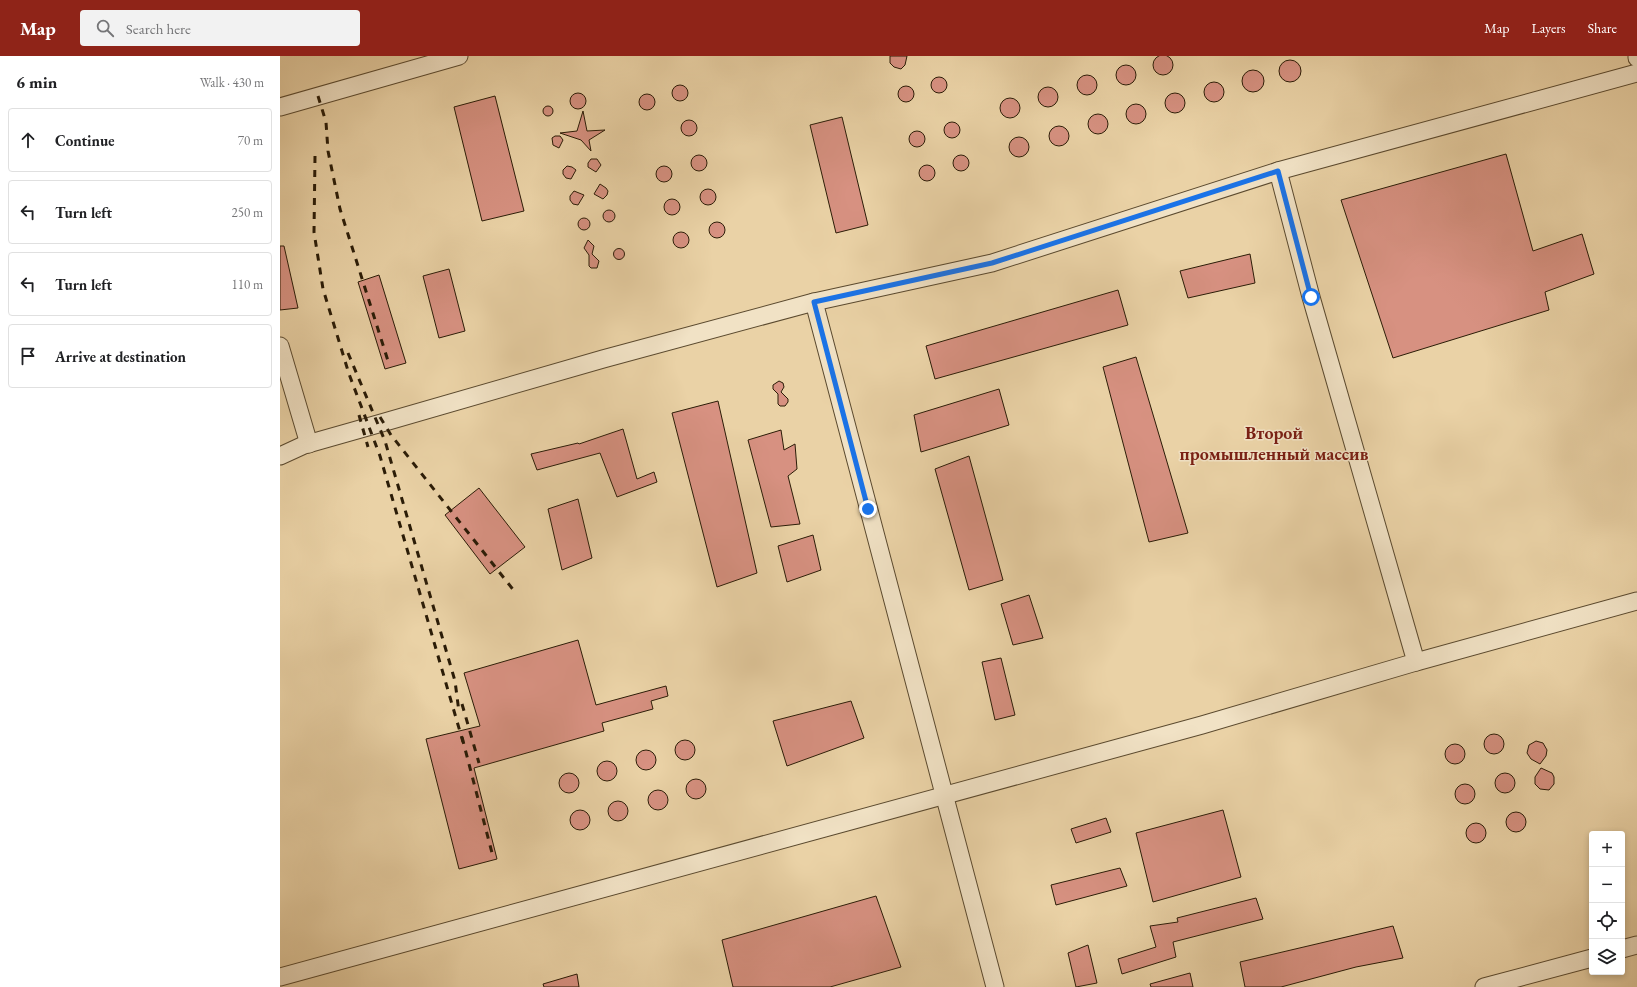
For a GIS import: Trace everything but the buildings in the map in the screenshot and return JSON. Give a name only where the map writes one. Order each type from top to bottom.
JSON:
[{"type":"lane","points":[[280,107],[459,56]]},
{"type":"lane","points":[[280,456],[309,444],[602,359],[814,302],[992,263],[1278,171],[1637,73]]},
{"type":"lane","points":[[1278,171],[1311,297],[1416,662]]},
{"type":"lane","points":[[814,302],[943,795],[995,987]]},
{"type":"lane","points":[[280,346],[309,444]]},
{"type":"lane","points":[[280,977],[1202,725],[1416,662],[1637,601]]},
{"type":"lane","points":[[1625,948],[1637,945]]},
{"type":"lane","points":[[1484,987],[1589,959]]},
{"type":"railway","points":[[318,96],[326,122],[328,151],[340,209],[389,364]]},
{"type":"railway","points":[[315,156],[314,232],[323,289],[349,374],[380,456],[463,742]]},
{"type":"railway","points":[[348,353],[385,441],[455,681],[459,712]]},
{"type":"railway","points":[[359,415],[368,447]]},
{"type":"railway","points":[[380,417],[391,435],[515,592]]},
{"type":"railway","points":[[462,704],[479,763]]},
{"type":"railway","points":[[462,737],[492,853]]},
{"type":"district","name":"Второй промышленный массив","points":[[1274,443]]},
{"type":"route","points":[[868,509],[814,302],[992,263],[1278,171],[1311,297]]}]
